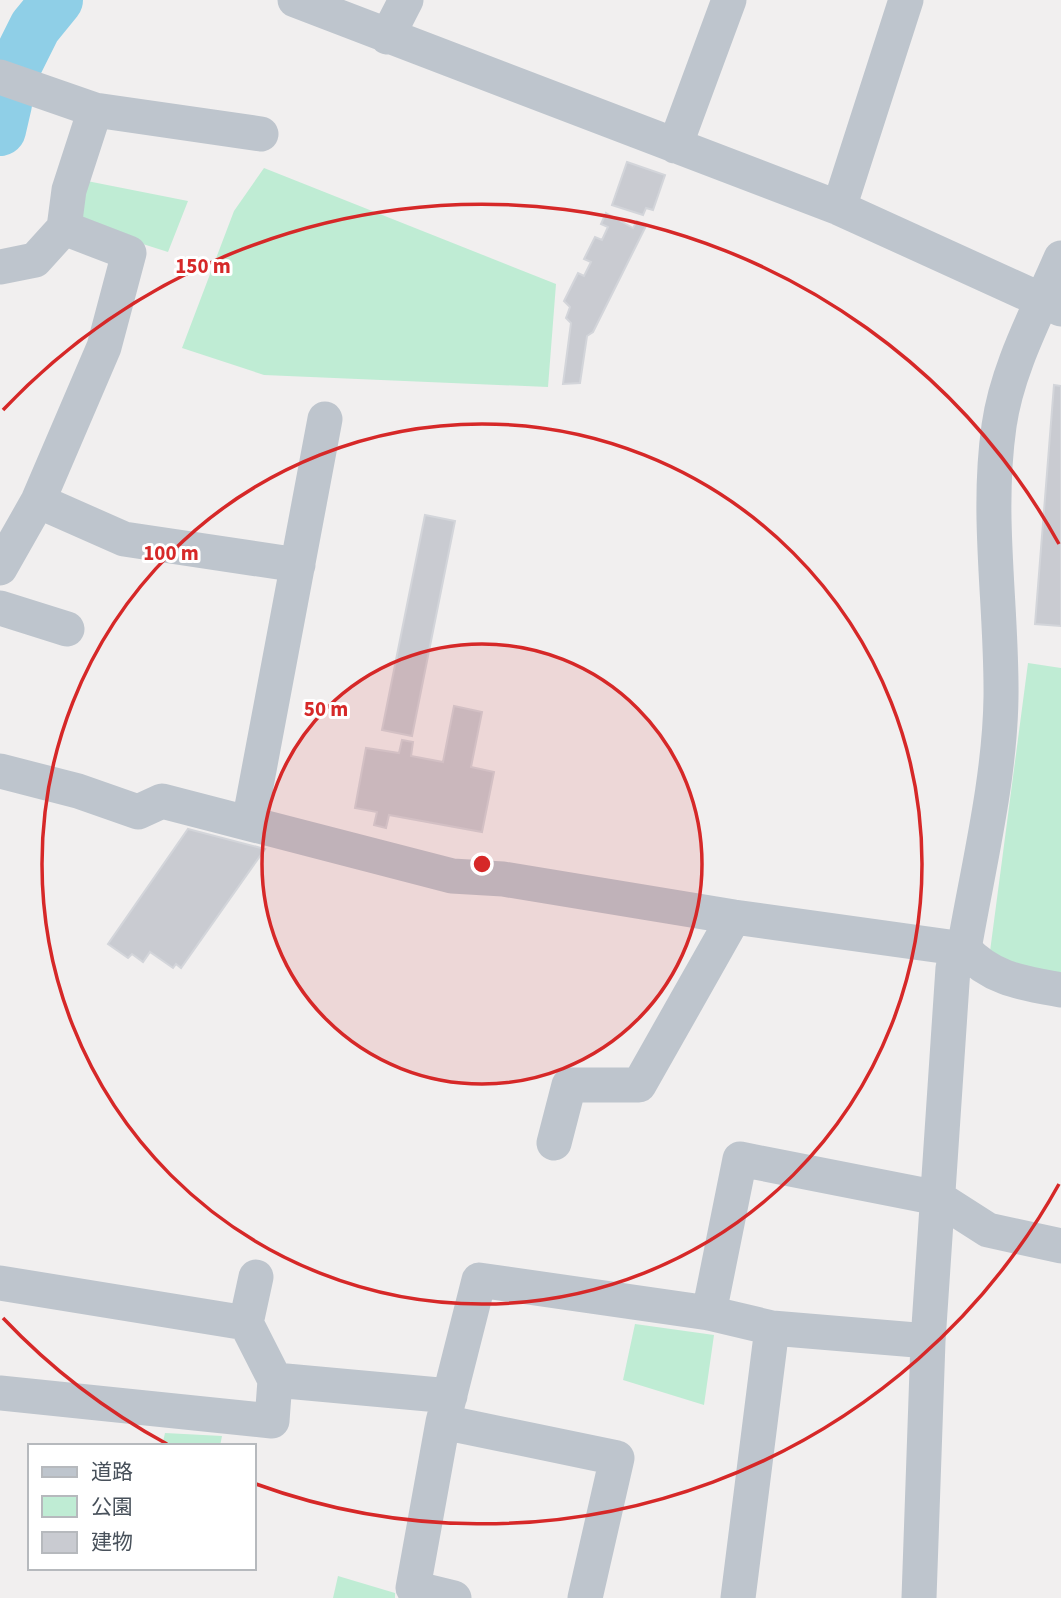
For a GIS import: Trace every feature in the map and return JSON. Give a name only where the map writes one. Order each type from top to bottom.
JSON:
[{"type":"street","points":[[295,0],[839,208],[1052,305]]},
{"type":"street","points":[[387,37],[406,0]]},
{"type":"street","points":[[675,146],[729,0]]},
{"type":"street","points":[[839,208],[906,0]]},
{"type":"street","points":[[0,77],[95,110],[261,134]]},
{"type":"street","points":[[0,267],[35,260],[64,228],[69,190],[95,110]]},
{"type":"street","points":[[0,568],[38,501],[104,347],[129,253],[64,228]]},
{"type":"street","points":[[919,1598],[928,1341],[953,968],[964,948],[993,776],[1001,698],[993,493],[999,425],[1010,379],[1052,305],[1061,258]]},
{"type":"street","points":[[249,822],[325,419]]},
{"type":"street","points":[[38,501],[124,539],[298,565]]},
{"type":"street","points":[[0,608],[67,629]]},
{"type":"street","points":[[0,771],[138,812],[162,801],[452,876],[503,879],[734,917],[964,948],[981,968],[1027,984],[1061,990]]},
{"type":"street","points":[[554,1143],[569,1085],[639,1085],[734,917]]},
{"type":"street","points":[[709,1313],[740,1159],[938,1198],[988,1230],[1061,1246]]},
{"type":"street","points":[[0,1393],[272,1421],[275,1380],[246,1323],[256,1277]]},
{"type":"street","points":[[454,1598],[413,1588],[447,1409],[479,1280],[709,1313],[772,1328],[928,1341]]},
{"type":"street","points":[[0,1283],[246,1323]]},
{"type":"street","points":[[738,1598],[772,1328]]},
{"type":"street","points":[[275,1380],[447,1409],[617,1458],[585,1598]]},
{"type":"green space","points":[[264,168],[556,284],[548,387],[264,375],[182,348],[234,211]]},
{"type":"green space","points":[[87,181],[188,201],[168,252],[83,225],[73,209]]},
{"type":"green space","points":[[1028,663],[1061,668],[1061,981],[989,959]]},
{"type":"green space","points":[[635,1324],[714,1335],[704,1405],[623,1380]]},
{"type":"green space","points":[[165,1433],[222,1436],[220,1444],[162,1444]]},
{"type":"green space","points":[[338,1576],[395,1593],[395,1598],[333,1598]]},
{"type":"building","points":[[627,162],[665,175],[653,210],[646,208],[643,215],[612,205]]},
{"type":"building","points":[[606,213],[633,228],[637,221],[646,226],[593,332],[587,336],[580,383],[563,384],[571,323],[566,318],[570,307],[564,301],[578,273],[584,276],[591,262],[584,259],[595,237],[602,240],[608,227],[601,224]]},
{"type":"building","points":[[1054,385],[1061,386],[1061,626],[1035,624]]},
{"type":"building","points":[[425,515],[455,521],[412,736],[382,730]]},
{"type":"building","points":[[454,706],[482,712],[471,767],[494,772],[482,832],[389,815],[386,828],[374,825],[377,812],[355,808],[366,748],[399,753],[402,740],[413,742],[411,756],[443,762]]},
{"type":"building","points":[[188,829],[265,849],[181,968],[176,964],[173,968],[150,952],[143,962],[132,954],[128,958],[108,944]]},
{"type":"waterway","points":[[13,71],[35,27],[57,0]]},
{"type":"waterway","points":[[0,130],[6,104]]}]
